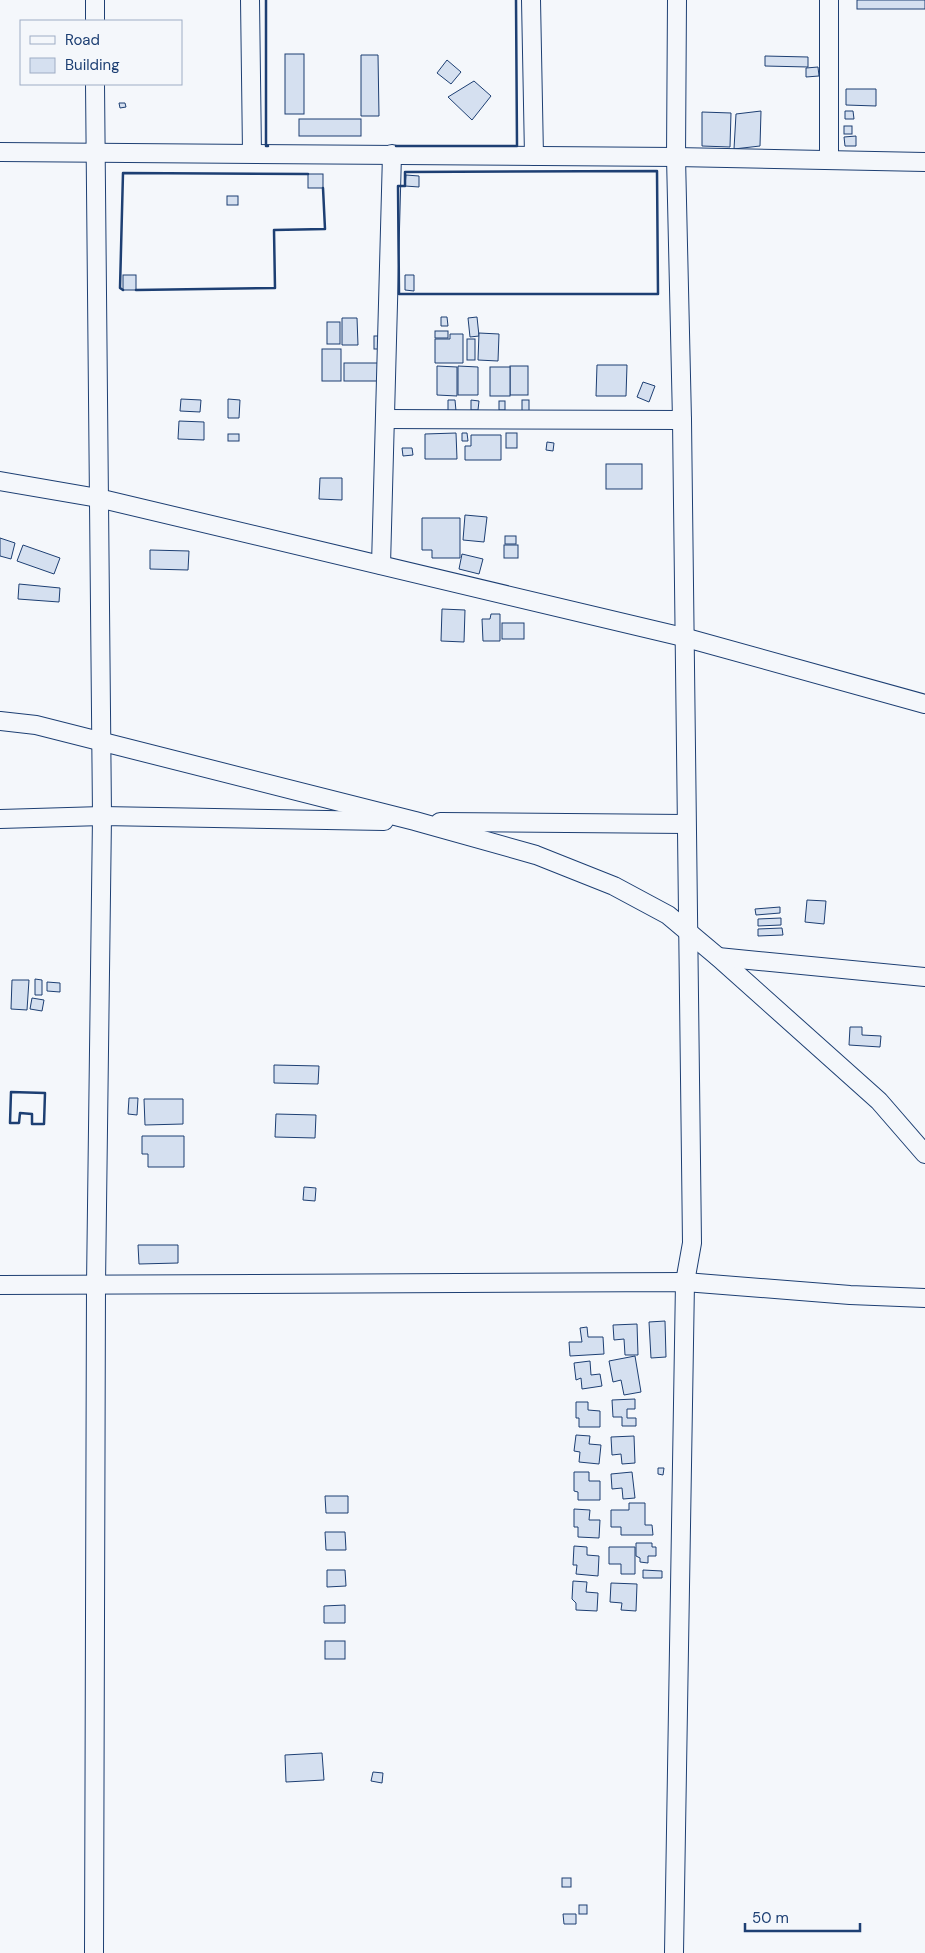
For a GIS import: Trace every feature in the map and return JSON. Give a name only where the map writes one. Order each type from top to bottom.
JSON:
[{"type":"street","points":[[95,0],[95,20]]},
{"type":"street","points":[[250,0],[252,153]]},
{"type":"street","points":[[532,0],[534,156]]},
{"type":"street","points":[[674,1953],[685,1282],[692,1243],[683,636],[682,420],[676,157],[677,0]]},
{"type":"street","points":[[829,0],[829,160]]},
{"type":"street","points":[[94,85],[102,816],[96,1285],[94,1953]]},
{"type":"street","points":[[0,152],[676,157],[925,162]]},
{"type":"street","points":[[381,565],[392,154]]},
{"type":"street","points":[[385,419],[682,420]]},
{"type":"street","points":[[0,481],[98,498],[683,636],[925,704]]},
{"type":"street","points":[[0,721],[36,725],[536,854],[614,886],[668,915],[688,931],[879,1101],[925,1154]]},
{"type":"street","points":[[0,819],[102,816],[415,822],[686,824]]},
{"type":"street","points":[[718,958],[925,977]]},
{"type":"street","points":[[0,1285],[685,1282],[850,1295],[925,1298]]},
{"type":"building","points":[[857,0],[925,0],[925,9],[857,9]]},
{"type":"building","points":[[285,54],[304,54],[304,114],[285,114]]},
{"type":"building","points":[[361,55],[378,55],[379,116],[361,116]]},
{"type":"building","points":[[765,56],[808,57],[808,67],[765,66]]},
{"type":"building","points":[[447,60],[461,72],[451,84],[437,73]]},
{"type":"building","points":[[818,67],[819,76],[806,77],[806,68]]},
{"type":"building","points":[[474,81],[491,96],[472,120],[448,97]]},
{"type":"building","points":[[846,89],[876,89],[876,106],[846,105]]},
{"type":"building","points":[[119,103],[125,103],[126,107],[120,108]]},
{"type":"building","points":[[761,111],[760,146],[734,149],[736,114]]},
{"type":"building","points":[[845,111],[853,111],[854,119],[845,119]]},
{"type":"building","points":[[702,112],[731,113],[730,147],[702,146]]},
{"type":"building","points":[[299,119],[361,119],[361,136],[299,136]]},
{"type":"building","points":[[844,126],[852,126],[852,134],[844,134]]},
{"type":"building","points":[[856,136],[856,146],[845,146],[844,137]]},
{"type":"building","points":[[308,174],[323,174],[323,188],[308,188]]},
{"type":"building","points":[[406,175],[419,176],[419,187],[405,186]]},
{"type":"building","points":[[227,196],[238,196],[238,205],[227,205]]},
{"type":"building","points":[[123,275],[136,275],[136,290],[123,290]]},
{"type":"building","points":[[405,275],[414,275],[414,291],[405,290]]},
{"type":"building","points":[[441,317],[447,317],[448,326],[441,326]]},
{"type":"building","points":[[477,317],[479,336],[470,337],[468,318]]},
{"type":"building","points":[[342,318],[357,318],[358,345],[342,345]]},
{"type":"building","points":[[327,322],[340,322],[340,344],[327,344]]},
{"type":"building","points":[[435,331],[448,331],[448,338],[435,338]]},
{"type":"building","points":[[479,333],[499,334],[498,361],[478,360]]},
{"type":"building","points":[[450,334],[463,334],[463,363],[435,363],[435,339],[450,339]]},
{"type":"building","points":[[374,336],[383,336],[383,349],[374,349]]},
{"type":"building","points":[[467,339],[475,339],[475,360],[467,360]]},
{"type":"building","points":[[322,349],[341,349],[341,381],[322,381]]},
{"type":"building","points":[[344,363],[378,363],[378,381],[344,381]]},
{"type":"building","points":[[597,365],[627,365],[626,396],[596,396]]},
{"type":"building","points":[[437,366],[457,367],[457,396],[437,395]]},
{"type":"building","points":[[458,366],[478,367],[478,395],[458,395]]},
{"type":"building","points":[[510,366],[528,366],[528,395],[510,395]]},
{"type":"building","points":[[490,367],[510,367],[510,396],[490,396]]},
{"type":"building","points":[[643,382],[655,386],[649,402],[637,397]]},
{"type":"building","points":[[181,399],[201,400],[200,412],[180,411]]},
{"type":"building","points":[[228,399],[240,400],[239,418],[228,418]]},
{"type":"building","points":[[448,400],[455,400],[456,411],[448,411]]},
{"type":"building","points":[[471,400],[479,401],[478,410],[471,410]]},
{"type":"building","points":[[522,400],[529,400],[529,411],[522,411]]},
{"type":"building","points":[[499,401],[505,401],[505,410],[499,410]]},
{"type":"building","points":[[179,421],[204,422],[204,440],[178,439]]},
{"type":"building","points":[[456,433],[457,459],[425,459],[425,434]]},
{"type":"building","points":[[462,433],[467,433],[468,441],[462,441]]},
{"type":"building","points":[[506,433],[517,433],[517,448],[506,448]]},
{"type":"building","points":[[228,434],[239,434],[239,441],[228,441]]},
{"type":"building","points":[[471,435],[501,435],[501,460],[465,460],[465,446],[471,446]]},
{"type":"building","points":[[547,442],[554,443],[553,451],[546,450]]},
{"type":"building","points":[[402,448],[412,448],[413,455],[403,456]]},
{"type":"building","points":[[606,464],[642,464],[642,489],[606,489]]},
{"type":"building","points":[[320,478],[342,478],[342,500],[319,499]]},
{"type":"building","points":[[465,515],[487,517],[484,542],[463,540]]},
{"type":"building","points":[[422,518],[460,518],[460,558],[432,558],[432,550],[422,550]]},
{"type":"building","points":[[505,536],[516,536],[516,544],[505,544]]},
{"type":"building","points":[[0,538],[15,543],[11,559],[0,556]]},
{"type":"building","points":[[23,545],[60,558],[54,574],[17,561]]},
{"type":"building","points":[[504,545],[518,545],[518,558],[504,558]]},
{"type":"building","points":[[150,550],[189,551],[188,570],[150,569]]},
{"type":"building","points":[[462,554],[483,559],[479,574],[459,569]]},
{"type":"building","points":[[19,584],[60,588],[59,602],[18,599]]},
{"type":"building","points":[[442,609],[465,610],[464,642],[441,641]]},
{"type":"building","points":[[491,614],[500,614],[500,641],[483,641],[482,619],[490,619]]},
{"type":"building","points":[[502,623],[524,623],[524,639],[502,639]]},
{"type":"building","points":[[807,900],[826,901],[824,924],[805,922]]},
{"type":"building","points":[[780,907],[780,913],[756,915],[755,909]]},
{"type":"building","points":[[781,918],[781,925],[758,926],[758,919]]},
{"type":"building","points":[[782,928],[783,935],[758,936],[758,929]]},
{"type":"building","points":[[35,979],[42,980],[42,995],[35,995]]},
{"type":"building","points":[[12,980],[29,980],[27,1010],[11,1009]]},
{"type":"building","points":[[47,982],[60,983],[60,992],[47,991]]},
{"type":"building","points":[[32,998],[44,1000],[42,1011],[30,1009]]},
{"type":"building","points":[[850,1027],[862,1027],[862,1035],[881,1036],[880,1047],[849,1045]]},
{"type":"building","points":[[274,1065],[319,1066],[318,1084],[274,1083]]},
{"type":"building","points":[[129,1098],[138,1098],[137,1115],[128,1114]]},
{"type":"building","points":[[144,1099],[183,1099],[183,1124],[145,1125]]},
{"type":"building","points":[[276,1114],[316,1115],[315,1138],[275,1137]]},
{"type":"building","points":[[142,1136],[184,1136],[184,1167],[148,1167],[148,1154],[142,1154]]},
{"type":"building","points":[[304,1187],[316,1188],[315,1201],[303,1200]]},
{"type":"building","points":[[138,1245],[178,1245],[178,1263],[139,1264]]},
{"type":"building","points":[[665,1321],[666,1357],[651,1358],[649,1322]]},
{"type":"building","points":[[637,1324],[638,1355],[625,1355],[624,1339],[614,1340],[613,1325]]},
{"type":"building","points":[[587,1327],[588,1337],[603,1337],[604,1354],[570,1356],[569,1342],[582,1342],[580,1328]]},
{"type":"building","points":[[635,1356],[641,1392],[624,1395],[621,1380],[613,1382],[609,1361]]},
{"type":"building","points":[[590,1361],[591,1375],[600,1374],[602,1386],[582,1389],[581,1378],[576,1380],[574,1363]]},
{"type":"building","points":[[635,1399],[635,1409],[627,1409],[627,1418],[636,1418],[636,1426],[622,1426],[622,1417],[613,1417],[612,1400]]},
{"type":"building","points":[[576,1402],[588,1402],[588,1410],[600,1411],[600,1427],[579,1427],[579,1418],[576,1418]]},
{"type":"building","points":[[576,1435],[590,1436],[589,1444],[601,1445],[599,1464],[579,1462],[580,1452],[574,1451]]},
{"type":"building","points":[[634,1436],[635,1463],[622,1464],[621,1454],[612,1455],[611,1437]]},
{"type":"building","points":[[658,1468],[664,1468],[663,1475],[658,1474]]},
{"type":"building","points":[[574,1472],[589,1472],[589,1481],[600,1481],[600,1500],[578,1500],[578,1492],[574,1491]]},
{"type":"building","points":[[632,1472],[635,1498],[623,1499],[622,1488],[612,1489],[611,1474]]},
{"type":"building","points":[[325,1496],[348,1496],[348,1513],[326,1513]]},
{"type":"building","points":[[629,1503],[645,1503],[645,1525],[652,1525],[653,1535],[621,1535],[621,1527],[611,1527],[611,1510],[629,1510]]},
{"type":"building","points":[[574,1509],[590,1510],[589,1520],[600,1520],[599,1538],[578,1537],[578,1527],[574,1527]]},
{"type":"building","points":[[325,1532],[345,1532],[346,1550],[326,1550]]},
{"type":"building","points":[[636,1543],[652,1543],[652,1547],[656,1547],[656,1556],[648,1556],[648,1563],[640,1562],[640,1558],[636,1556]]},
{"type":"building","points":[[574,1546],[587,1547],[587,1555],[599,1556],[598,1576],[576,1574],[577,1565],[573,1565]]},
{"type":"building","points":[[609,1547],[635,1547],[635,1574],[621,1574],[621,1564],[609,1564]]},
{"type":"building","points":[[327,1570],[345,1570],[346,1586],[327,1587]]},
{"type":"building","points":[[643,1570],[662,1571],[662,1578],[643,1578]]},
{"type":"building","points":[[573,1581],[587,1582],[586,1592],[598,1593],[597,1611],[576,1610],[576,1603],[572,1599]]},
{"type":"building","points":[[611,1583],[637,1584],[636,1611],[621,1610],[622,1603],[610,1602]]},
{"type":"building","points":[[345,1605],[345,1623],[324,1623],[324,1606]]},
{"type":"building","points":[[325,1641],[345,1641],[345,1659],[325,1659]]},
{"type":"building","points":[[322,1753],[324,1780],[286,1782],[285,1755]]},
{"type":"building","points":[[373,1772],[383,1773],[382,1783],[371,1781]]},
{"type":"building","points":[[562,1878],[571,1878],[571,1887],[562,1887]]},
{"type":"building","points":[[579,1905],[587,1905],[587,1914],[579,1914]]},
{"type":"building","points":[[563,1914],[576,1914],[576,1924],[564,1924]]},
{"type":"wall","points":[[266,0],[266,146],[268,146]]},
{"type":"wall","points":[[396,146],[517,146],[516,0]]},
{"type":"wall","points":[[657,171],[658,294],[399,294],[398,186],[405,186],[405,172],[657,171]]},
{"type":"wall","points":[[123,290],[120,288],[123,173],[308,174]]},
{"type":"wall","points":[[136,290],[275,288],[274,230],[325,229],[323,188]]},
{"type":"wall","points":[[11,1092],[45,1093],[44,1124],[32,1124],[32,1114],[20,1113],[19,1123],[10,1123],[11,1092]]}]
